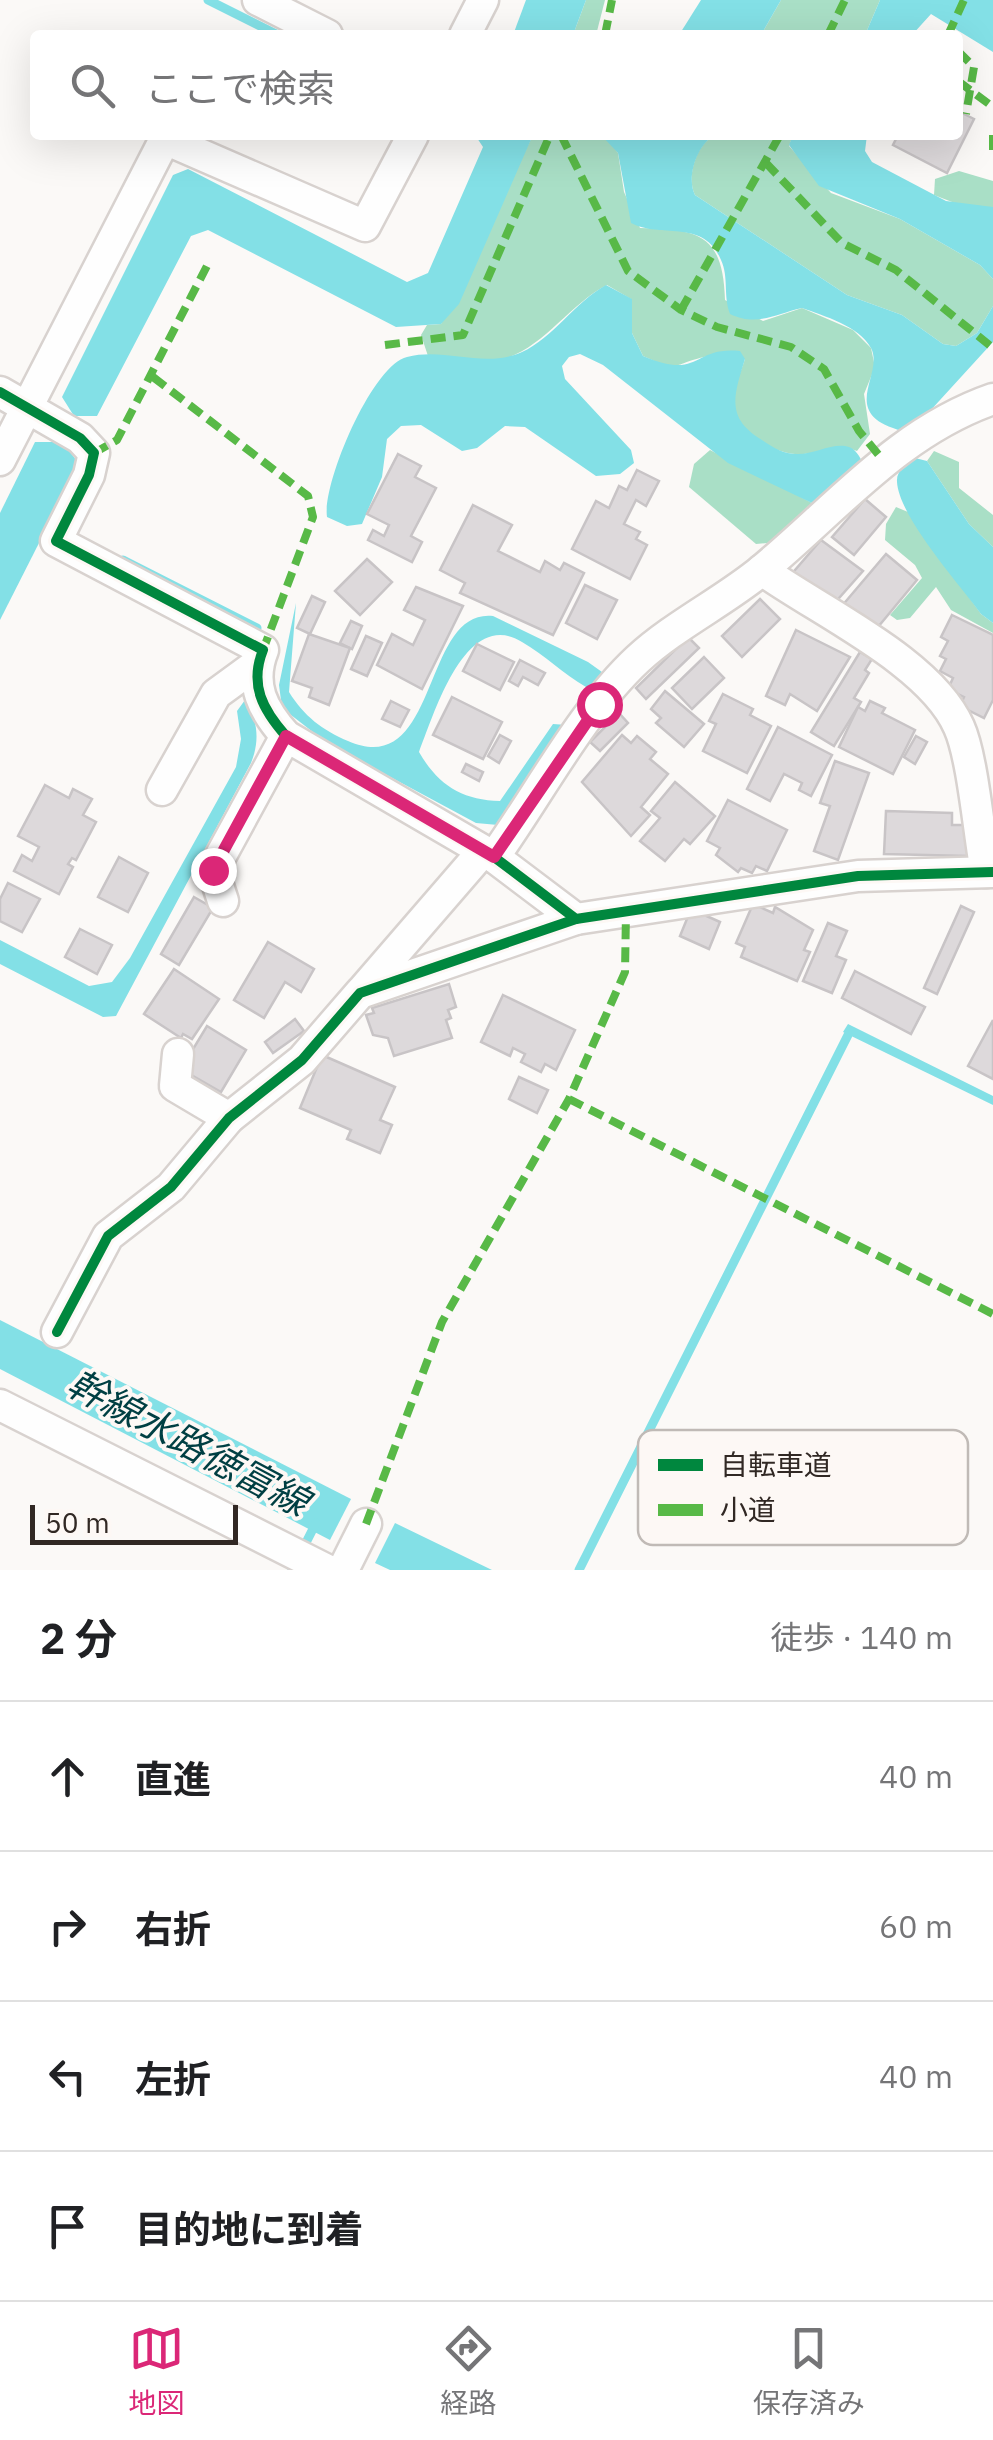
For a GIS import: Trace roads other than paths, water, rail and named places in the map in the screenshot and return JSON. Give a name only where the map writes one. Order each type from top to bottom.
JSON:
[{"type":"street","points":[[258,0],[317,30]]},
{"type":"street","points":[[468,30],[483,0]]},
{"type":"street","points":[[0,460],[14,399],[164,140]]},
{"type":"street","points":[[170,140],[365,226],[410,140]]},
{"type":"street","points":[[14,399],[80,438],[94,453],[56,542],[263,650],[258,664],[263,711],[286,736],[489,854],[576,919]]},
{"type":"street","points":[[57,1332],[108,1236],[170,1187],[229,1118],[302,1060],[489,854],[599,704],[638,659],[762,570],[855,489],[882,458],[993,399]]},
{"type":"street","points":[[360,993],[576,919],[858,876],[989,872],[960,728],[936,692],[882,650],[762,570]]},
{"type":"street","points":[[162,790],[216,694],[258,664]]},
{"type":"street","points":[[224,902],[213,870],[286,736]]},
{"type":"street","points":[[178,1054],[175,1086],[229,1118]]},
{"type":"street","points":[[0,1405],[284,1548],[341,1555]]},
{"type":"water","points":[[526,0],[586,0],[575,30],[515,30]]},
{"type":"water","points":[[701,0],[781,0],[764,30],[682,30]]},
{"type":"water","points":[[880,0],[993,0],[993,52],[963,30],[931,14],[917,30],[867,30]]},
{"type":"water","points":[[478,140],[531,140],[459,304],[441,324],[396,327],[208,230],[191,236],[97,416],[74,416],[62,397],[173,175],[188,169],[407,282],[428,273],[483,147]]},
{"type":"water","points":[[606,140],[708,140],[695,162],[695,195],[847,295],[902,315],[943,344],[956,346],[977,333],[993,306],[993,342],[919,423],[903,431],[883,424],[867,404],[874,359],[865,340],[840,323],[802,308],[758,319],[730,314],[723,266],[713,247],[693,234],[631,223],[618,153]]},
{"type":"water","points":[[791,140],[866,140],[865,151],[872,162],[946,201],[993,207],[993,279],[980,265],[900,219],[819,186],[789,145]]},
{"type":"water","points":[[606,285],[632,299],[632,333],[643,356],[676,365],[713,353],[740,351],[745,359],[736,395],[737,414],[750,432],[793,454],[848,447],[862,461],[826,501],[814,504],[728,463],[603,365],[580,354],[569,357],[562,366],[565,379],[631,450],[634,463],[620,474],[596,476],[525,427],[505,426],[477,448],[462,451],[421,425],[401,426],[387,439],[382,477],[362,524],[347,526],[327,517],[332,479],[352,428],[365,402],[393,365],[421,355],[493,359],[522,352]]},
{"type":"water","points":[[35,442],[63,442],[79,464],[0,620],[0,513]]},
{"type":"water","points":[[915,458],[927,461],[969,524],[993,547],[993,623],[981,614],[946,569],[900,497],[898,474]]},
{"type":"water","points":[[296,603],[289,692],[314,721],[348,741],[378,747],[399,737],[415,717],[453,638],[470,621],[493,616],[602,672],[599,684],[586,687],[522,642],[502,635],[484,639],[468,652],[443,692],[419,752],[452,789],[474,798],[500,801],[553,724],[567,725],[498,825],[476,823],[327,743],[282,708],[279,685]]},
{"type":"water","points":[[245,700],[256,731],[251,763],[116,1016],[103,1017],[0,964],[0,940],[89,986],[112,982],[130,958],[236,767],[241,739],[237,711]]},
{"type":"water","points":[[848,1024],[993,1096],[993,1105],[843,1032]]},
{"type":"water","points":[[0,1320],[351,1499],[330,1540],[0,1369]]},
{"type":"water","points":[[395,1523],[492,1570],[390,1570],[375,1563]]},
{"type":"waterway","points":[[208,0],[268,30]]},
{"type":"waterway","points":[[123,560],[257,628]]},
{"type":"waterway","points":[[649,1430],[848,1035]]},
{"type":"waterway","points":[[579,1570],[638,1453]]},
{"type":"waterway","name":"幹線水路徳富線","points":[[292,1570],[316,1523]]}]
